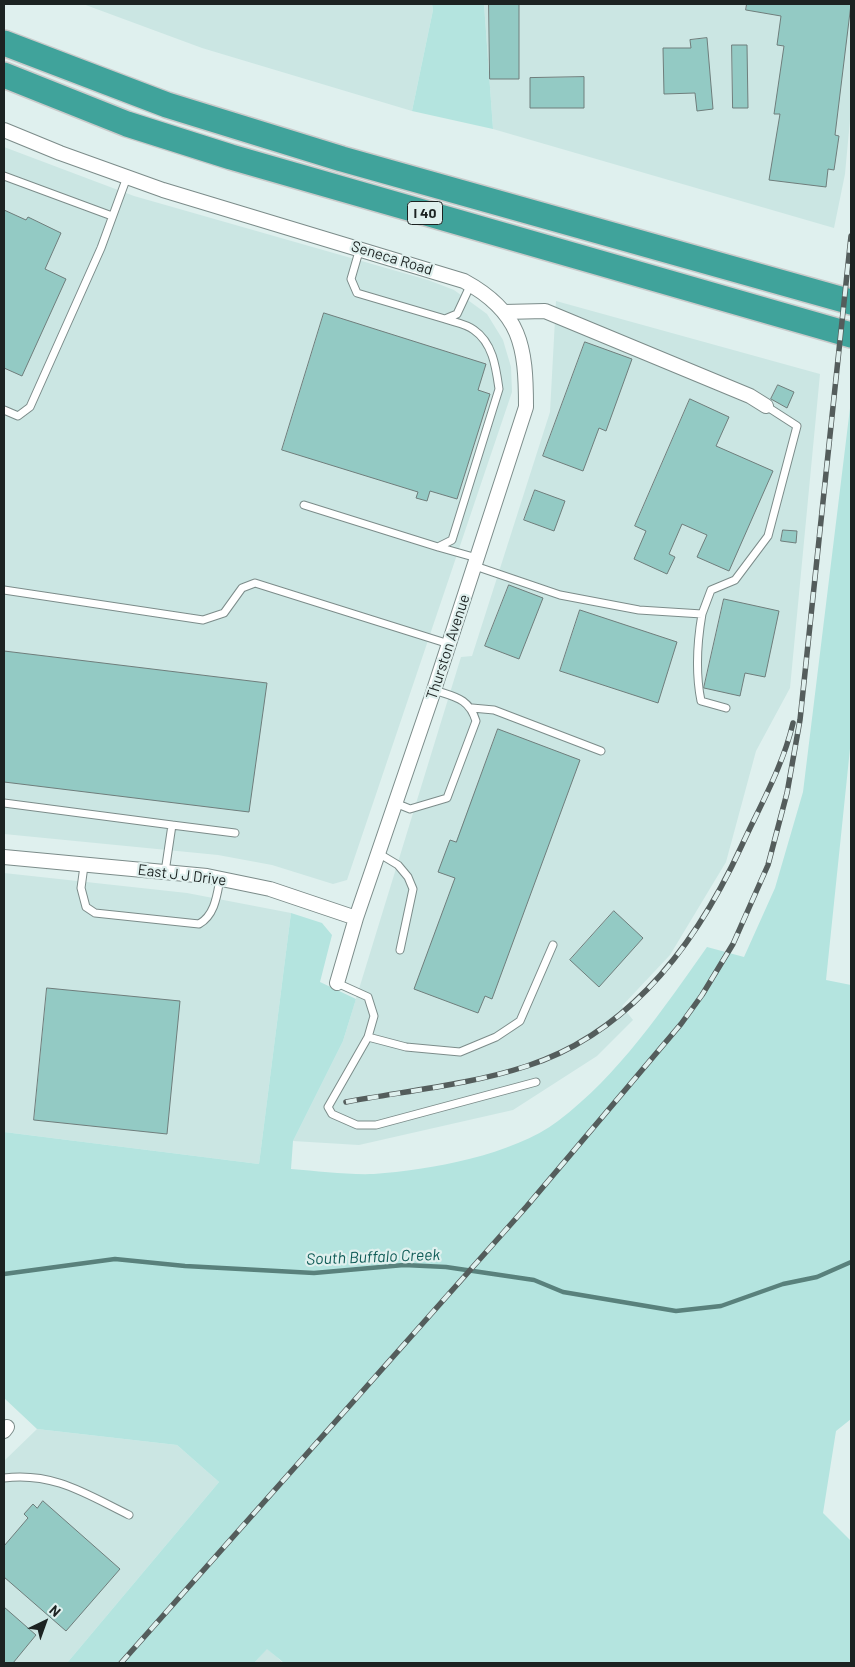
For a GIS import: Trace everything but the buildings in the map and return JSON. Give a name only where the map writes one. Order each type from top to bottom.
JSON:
[{"type":"highway","name":"I 40","points":[[4,43],[167,105],[342,159],[851,302]]},
{"type":"highway","name":"I 40","points":[[4,75],[127,124],[231,157],[851,335]]},
{"type":"street","name":"Seneca Road","points":[[4,130],[127,177],[427,268],[471,284],[487,292],[504,312]]},
{"type":"street","points":[[504,312],[546,311],[750,396],[766,406]]},
{"type":"street","name":"Thurston Avenue","points":[[337,982],[356,918],[434,690],[526,406],[526,365],[517,331],[504,312]]},
{"type":"street","name":"East J J Drive","points":[[4,857],[220,879],[270,889],[356,918]]},
{"type":"lane","points":[[4,176],[112,216]]},
{"type":"lane","points":[[4,410],[18,416],[30,407],[101,248],[127,177]]},
{"type":"lane","points":[[360,248],[351,279],[357,293],[473,329],[485,340],[496,364],[499,389],[452,540],[438,547]]},
{"type":"lane","points":[[445,319],[458,314],[471,284]]},
{"type":"lane","points":[[726,708],[700,701],[697,652],[702,614],[711,590],[735,580],[768,536],[797,426],[766,406]]},
{"type":"lane","points":[[304,505],[438,547],[560,595],[639,610],[702,614]]},
{"type":"lane","points":[[4,590],[203,620],[224,614],[242,588],[255,582],[449,644]]},
{"type":"lane","points":[[396,803],[410,809],[447,798],[476,721],[472,708],[460,698],[434,690]]},
{"type":"lane","points":[[472,708],[494,710],[601,751]]},
{"type":"lane","points":[[4,803],[235,833]]},
{"type":"lane","points":[[165,872],[172,825]]},
{"type":"lane","points":[[378,853],[398,865],[408,877],[412,889],[400,950]]},
{"type":"lane","points":[[84,866],[81,888],[86,907],[95,913],[199,924],[207,920],[215,904],[220,879]]},
{"type":"lane","points":[[368,1037],[406,1047],[460,1052],[496,1037],[520,1021],[553,945]]},
{"type":"lane","points":[[337,982],[368,997],[374,1016],[368,1037],[328,1107],[332,1114],[357,1125],[376,1125],[536,1082]]},
{"type":"lane","points":[[4,1478],[40,1477],[63,1482],[129,1515]]},
{"type":"shaded area","points":[[83,4],[432,4],[433,10],[412,111],[202,48]]},
{"type":"shaded area","points":[[432,4],[484,4],[493,129],[412,111],[433,10]]},
{"type":"shaded area","points":[[484,4],[851,4],[851,109],[845,174],[834,228],[493,129]]},
{"type":"shaded area","points":[[4,147],[134,196],[428,280],[454,290],[487,314],[503,340],[511,367],[512,392],[347,880],[333,884],[272,865],[218,855],[4,834]]},
{"type":"shaded area","points":[[556,301],[820,374],[790,688],[756,751],[726,862],[670,955],[622,1006],[633,1020],[597,1056],[513,1110],[359,1145],[293,1141],[343,1041],[461,657],[472,656],[550,412]]},
{"type":"shaded area","points":[[851,400],[851,739],[826,980],[851,985],[851,1419],[836,1431],[823,1513],[851,1541],[851,1663],[284,1663],[267,1649],[254,1663],[67,1663],[219,1482],[177,1445],[37,1429],[4,1398],[4,1132],[259,1164],[291,913],[322,923],[332,935],[320,982],[356,999],[343,1041],[293,1141],[291,1169],[374,1174],[420,1169],[470,1159],[495,1152],[539,1133],[558,1121],[580,1103],[601,1083],[639,1040],[707,947],[744,957],[775,888],[803,792]]},
{"type":"shaded area","points":[[4,873],[187,893],[291,913],[259,1164],[4,1132]]},
{"type":"shaded area","points":[[37,1429],[177,1445],[219,1482],[67,1663],[4,1663],[4,1461]]},
{"type":"shaded area","points":[[267,1648],[283,1663],[254,1663]]},
{"type":"waterway","name":"South Buffalo Creek","points":[[4,1274],[115,1259],[185,1266],[314,1273],[404,1265],[446,1267],[534,1280],[563,1292],[676,1311],[721,1306],[783,1284],[817,1277],[851,1262]]},
{"type":"railway","points":[[121,1663],[527,1206],[681,1024],[702,995],[733,944],[768,865],[787,793],[800,720],[851,236]]},
{"type":"railway","points":[[346,1102],[460,1083],[527,1066],[565,1051],[599,1031],[630,1006],[657,979],[705,915],[724,881],[770,785],[789,739],[793,723]]}]
